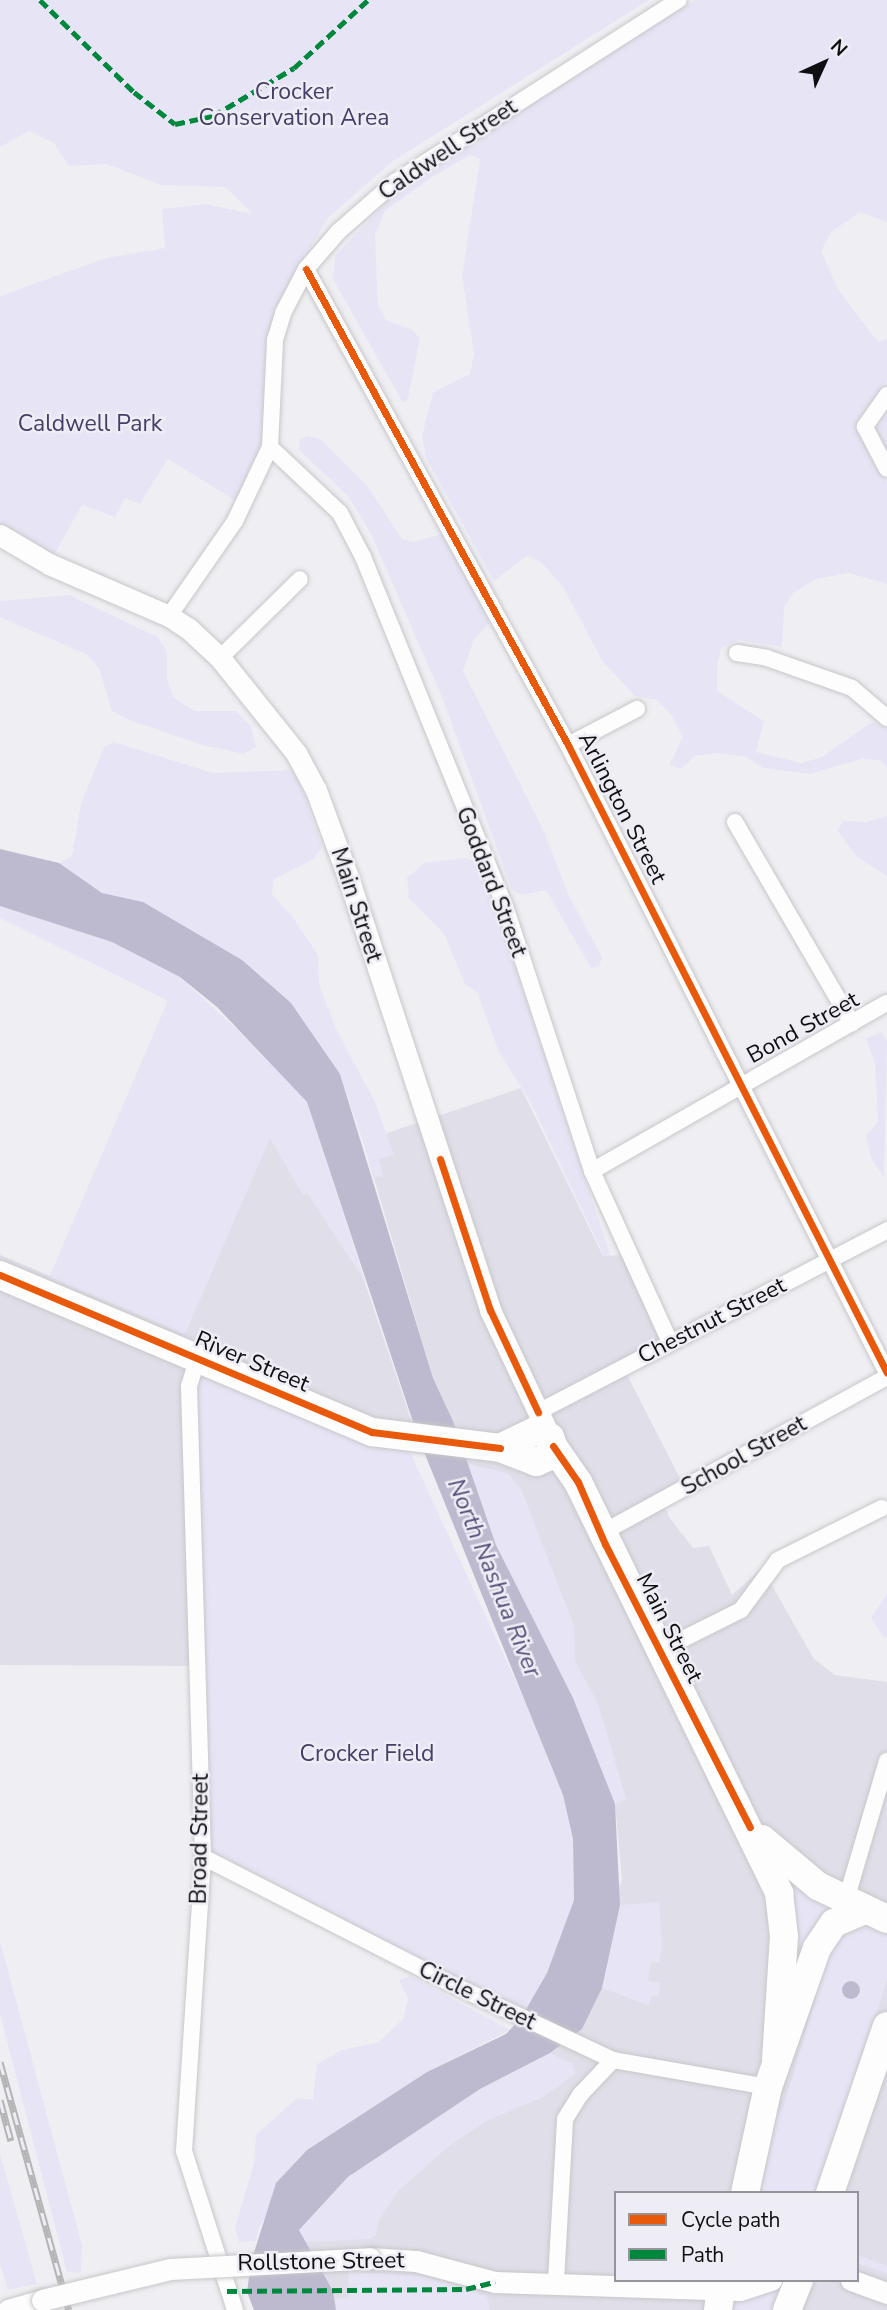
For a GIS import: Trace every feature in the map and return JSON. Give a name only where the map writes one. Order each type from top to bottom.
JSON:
[{"type":"highway","name":"River Street","points":[[0,1275],[348,1423],[404,1439],[528,1442]]},
{"type":"highway","name":"Main Street","points":[[528,1442],[569,1464],[585,1504],[750,1828],[779,1893],[784,1917],[776,2060]]},
{"type":"highway","name":"Main Street","points":[[750,1828],[805,1876],[866,1910]]},
{"type":"highway","name":"Main Street","points":[[746,2191],[768,2087],[820,1941],[834,1923],[866,1910]]},
{"type":"highway","points":[[831,2191],[887,2026]]},
{"type":"highway","points":[[788,2310],[798,2282]]},
{"type":"main road","name":"Main Street","points":[[0,535],[61,569],[169,616],[220,658],[296,753],[316,790],[490,1310],[528,1442]]},
{"type":"main road","name":"Rollstone Street","points":[[8,2310],[170,2269],[370,2258],[416,2261],[495,2281],[556,2281],[720,2293]]},
{"type":"main road","points":[[720,2293],[765,2282]]},
{"type":"main road","points":[[857,2282],[887,2293]]},
{"type":"street","name":"Caldwell Street","points":[[169,616],[235,522],[270,447],[275,340],[283,313],[306,269],[338,232],[395,181],[679,0]]},
{"type":"street","name":"Arlington Street","points":[[306,269],[568,745],[887,1375]]},
{"type":"street","points":[[887,395],[865,427],[887,470]]},
{"type":"street","name":"Goddard Street","points":[[270,447],[340,513],[363,557],[505,906],[592,1171],[670,1342]]},
{"type":"street","points":[[220,658],[300,579]]},
{"type":"street","points":[[737,653],[767,658],[852,688],[887,718]]},
{"type":"street","points":[[568,745],[637,709]]},
{"type":"street","points":[[735,822],[852,1023]]},
{"type":"street","name":"Bond Street","points":[[592,1171],[887,1003]]},
{"type":"street","name":"Chestnut Street","points":[[528,1442],[670,1342],[887,1230]]},
{"type":"street","name":"Broad Street","points":[[197,1360],[189,1386],[203,1857],[184,2151],[235,2310]]},
{"type":"street","name":"School Street","points":[[600,1534],[887,1375]]},
{"type":"street","points":[[659,1651],[741,1609],[778,1560],[882,1508]]},
{"type":"street","points":[[866,1910],[887,1761]]},
{"type":"street","name":"Circle Street","points":[[203,1857],[521,2018],[613,2060],[768,2087]]},
{"type":"street","points":[[556,2281],[565,2119],[571,2106],[613,2060]]},
{"type":"shaded area","points":[[168,1001],[339,1206],[418,1440],[198,1666],[0,1665],[0,1255],[50,1276]]},
{"type":"shaded area","points":[[521,1088],[603,1256],[622,1255],[670,1342],[623,1367],[685,1488],[663,1500],[669,1517],[693,1548],[709,1546],[732,1595],[762,1568],[814,1659],[835,1675],[887,1682],[887,2310],[336,2310],[333,2291],[299,2230],[348,2178],[480,2089],[550,2053],[622,1880],[615,1804],[472,1482],[453,1421],[433,1378],[363,1141]]},
{"type":"green space","points":[[0,0],[649,0],[393,161],[328,218],[290,281],[296,286],[283,313],[270,447],[244,506],[168,459],[140,504],[125,498],[115,517],[82,505],[49,564],[0,535],[0,296],[106,258],[165,248],[162,209],[205,204],[253,214],[225,187],[160,185],[107,164],[69,166],[54,143],[29,131],[0,147]]},
{"type":"green space","points":[[694,0],[887,0],[887,222],[860,212],[831,232],[821,251],[838,289],[878,342],[887,339],[887,381],[856,424],[873,463],[887,482],[887,584],[849,573],[816,579],[793,593],[784,608],[782,647],[739,640],[721,648],[717,665],[717,691],[764,721],[756,752],[802,763],[822,757],[872,722],[887,727],[887,767],[880,760],[862,759],[810,774],[763,768],[746,757],[718,753],[695,756],[681,769],[669,765],[683,737],[672,716],[657,700],[635,696],[603,662],[563,587],[541,562],[527,556],[494,581],[426,458],[422,436],[433,392],[470,374],[474,354],[462,276],[480,159],[470,155],[431,178],[385,211],[375,235],[378,305],[386,320],[411,329],[420,338],[408,399],[403,403],[333,279],[335,256],[401,187]]},
{"type":"green space","points":[[887,411],[887,460],[874,432]]},
{"type":"green space","points":[[308,436],[320,439],[368,487],[402,539],[414,542],[442,534],[490,622],[474,639],[463,671],[542,827],[570,898],[602,957],[599,967],[591,968],[546,890],[522,895],[512,890],[442,697],[370,532],[348,496],[299,450],[300,439]]},
{"type":"green space","points":[[69,595],[158,637],[167,652],[167,680],[174,698],[195,711],[236,711],[251,726],[256,747],[244,754],[202,745],[129,720],[112,711],[99,668],[86,654],[0,617],[0,601]]},
{"type":"green space","points":[[114,742],[213,773],[292,770],[300,782],[322,847],[314,859],[274,879],[272,895],[292,916],[318,955],[319,984],[336,1029],[375,1102],[394,1155],[379,1159],[383,1176],[375,1177],[340,1074],[143,902],[102,893],[59,863],[72,856],[81,804],[104,747]]},
{"type":"green space","points":[[887,816],[887,876],[856,856],[837,830],[844,821],[866,822]]},
{"type":"green space","points":[[464,858],[473,860],[500,922],[610,1254],[604,1256],[531,1103],[499,1052],[477,992],[465,984],[444,934],[409,898],[407,878],[424,863]]},
{"type":"green space","points":[[0,906],[112,942],[180,977],[270,1060],[307,1102],[365,1281],[307,1193],[303,1195],[270,1138],[185,1334],[50,1277],[168,1001],[0,918]]},
{"type":"green space","points":[[881,1032],[887,1040],[884,1177],[871,1158],[866,1135],[878,1122],[875,1064],[866,1039]]},
{"type":"green space","name":"Crocker Field","points":[[197,1360],[404,1439],[531,1714],[563,1795],[573,1839],[574,1900],[547,1973],[521,2018],[203,1857],[189,1386]]},
{"type":"green space","points":[[467,1464],[507,1473],[521,1489],[574,1626],[575,1661],[598,1704],[626,1799],[615,1804],[573,1698],[496,1545]]},
{"type":"green space","points":[[887,1594],[887,1637],[884,1638],[871,1618]]},
{"type":"green space","points":[[798,1885],[835,1906],[797,1979],[791,1890]]},
{"type":"green space","points":[[659,1902],[662,1945],[659,1963],[651,1962],[648,1981],[660,1983],[658,1996],[651,1996],[649,2005],[602,1988],[620,1905]]},
{"type":"green space","points":[[859,1925],[874,1927],[887,1937],[887,1980],[820,2191],[761,2191],[776,2115],[783,2108],[817,1994],[814,1987],[837,1937]]},
{"type":"green space","points":[[0,1941],[82,2245],[81,2273],[67,2272],[0,2014]]},
{"type":"green space","points":[[410,1976],[510,2030],[427,2072],[307,2150],[260,2225],[256,2241],[239,2242],[235,2228],[254,2163],[256,2135],[297,2098],[313,2100],[317,2064],[342,2050],[379,2042],[403,2019],[408,1999],[399,1980]]},
{"type":"green space","points":[[550,2053],[573,2064],[575,2074],[541,2098],[486,2121],[450,2145],[399,2190],[378,2222],[376,2235],[370,2239],[304,2242],[299,2230],[348,2178],[480,2089]]},
{"type":"green space","points":[[0,2154],[37,2284],[8,2290],[0,2264]]},
{"type":"green space","points":[[859,2256],[887,2266],[887,2273],[859,2264]]},
{"type":"green space","points":[[348,2272],[423,2276],[487,2296],[490,2310],[336,2310],[335,2299],[349,2298]]},
{"type":"green space","points":[[774,2289],[779,2292],[773,2310],[732,2310],[735,2300]]},
{"type":"water","name":"North Nashua River","points":[[0,849],[59,863],[102,893],[143,902],[242,960],[291,1003],[340,1074],[433,1378],[453,1421],[496,1545],[573,1698],[615,1804],[620,1905],[602,1988],[582,2029],[550,2053],[480,2089],[348,2177],[299,2230],[333,2291],[336,2310],[254,2310],[247,2292],[251,2262],[276,2183],[307,2150],[427,2072],[506,2034],[521,2018],[547,1973],[574,1900],[573,1839],[563,1795],[418,1437],[307,1102],[217,1007],[180,977],[112,942],[0,906]]},
{"type":"water","points":[[851,1981],[857,1984],[860,1990],[857,1996],[851,1999],[845,1996],[842,1990],[845,1984]]},
{"type":"railway","points":[[0,2062],[69,2310]]},
{"type":"railway","points":[[0,2100],[11,2141]]},
{"type":"marked path","points":[[40,0],[134,92],[175,124],[213,116],[294,68],[368,0]]},
{"type":"marked path","points":[[227,2291],[466,2289],[495,2282]]},
{"type":"cycle path","points":[[306,269],[568,745],[887,1373]]},
{"type":"cycle path","points":[[440,1159],[490,1310],[538,1412]]},
{"type":"cycle path","points":[[0,1275],[372,1432],[500,1448]]},
{"type":"cycle path","points":[[553,1446],[578,1482],[605,1544],[750,1827]]},
{"type":"park label","name":"Crocker Conservation Area","points":[[294,105]]},
{"type":"park label","name":"Caldwell Park","points":[[90,424]]}]
